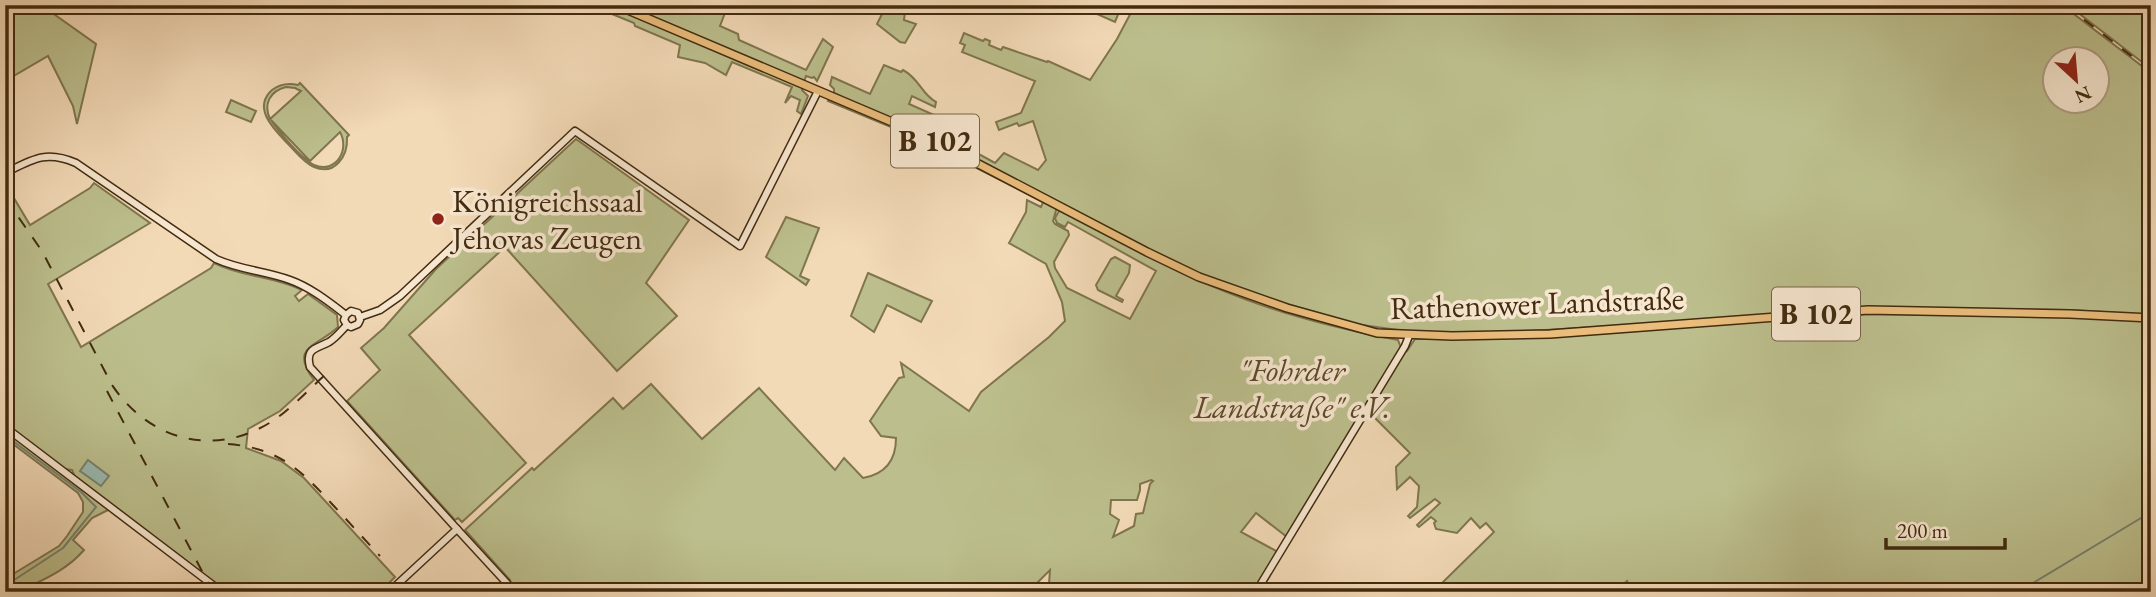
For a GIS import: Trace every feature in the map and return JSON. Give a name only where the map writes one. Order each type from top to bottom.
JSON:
[{"type":"main road","name":"Rathenower Landstraße","points":[[616,5],[925,136],[1199,277],[1287,308],[1377,333],[1409,336],[1549,334],[1868,310],[2151,318]]},
{"type":"street","points":[[360,317],[393,302],[575,131],[740,246],[818,91]]},
{"type":"street","points":[[5,173],[42,156],[64,158],[76,163],[216,259],[242,269],[297,282],[346,315]]},
{"type":"street","points":[[346,315],[354,312],[360,317]]},
{"type":"street","points":[[346,315],[344,320],[351,327],[360,322],[360,317]]},
{"type":"street","points":[[347,325],[331,340],[312,349],[308,357],[310,367],[515,592]]},
{"type":"street","points":[[1256,592],[1409,336]]},
{"type":"street","points":[[5,427],[222,592]]},
{"type":"street","points":[[389,592],[457,529]]},
{"type":"green space","points":[[5,5],[41,5],[96,44],[77,124],[73,106],[48,56],[5,81]]},
{"type":"green space","points":[[590,5],[608,5],[802,87],[808,96],[801,114],[797,111],[800,100],[791,96],[785,103],[792,87],[732,62],[726,75],[705,63],[678,57],[680,45]]},
{"type":"green space","points":[[626,5],[728,5],[720,26],[738,34],[739,40],[806,70],[823,39],[833,47],[817,81],[814,77],[806,76],[804,82]]},
{"type":"green space","points":[[1092,5],[1122,5],[1115,22],[1090,11]]},
{"type":"green space","points":[[1135,5],[2062,5],[2151,73],[2151,315],[2070,310],[1869,308],[1479,334],[1405,331],[1355,324],[1200,275],[834,93],[830,85],[832,77],[870,94],[884,65],[901,72],[903,70],[936,102],[935,107],[912,96],[909,104],[968,130],[975,152],[995,163],[1004,153],[1038,170],[1046,160],[1033,121],[1019,126],[1017,123],[999,130],[996,122],[1021,113],[1035,81],[962,52],[965,45],[960,43],[964,33],[990,41],[989,45],[1001,50],[1003,47],[1048,61],[1090,80]]},
{"type":"green space","points":[[2068,5],[2151,5],[2151,69]]},
{"type":"green space","points":[[890,8],[905,12],[904,20],[916,24],[905,43],[877,24],[884,10]]},
{"type":"green space","points":[[300,83],[349,135],[343,157],[328,169],[314,167],[300,157],[278,133],[265,112],[266,97],[272,90],[285,84]],"holes":[[[286,87],[301,91],[270,119],[267,108],[269,99]],[[271,120],[310,161],[340,132],[343,146],[339,159],[329,166],[314,165],[297,151]]]},
{"type":"green space","name":"\"Fohrder Landstraße\" e.V.","points":[[829,99],[931,141],[1057,207],[1053,221],[1068,231],[1069,235],[1054,262],[1067,288],[1130,319],[1156,271],[1068,222],[1065,227],[1057,223],[1055,218],[1059,211],[1062,210],[1183,273],[1245,299],[1310,320],[1398,340],[1401,348],[1287,537],[1256,513],[1241,532],[1278,552],[1254,592],[1063,592],[1049,584],[1050,570],[1036,584],[1037,592],[498,592],[510,580],[465,530],[613,398],[623,409],[651,384],[702,439],[759,388],[835,470],[844,458],[863,478],[884,469],[894,453],[896,438],[881,436],[870,421],[899,378],[904,377],[901,363],[969,411],[981,392],[1065,321],[1062,302],[1046,264],[1009,243],[1026,212],[1027,200],[1041,207],[1043,202],[920,139],[828,101]],"holes":[[[1153,481],[1143,513],[1136,514],[1134,526],[1113,537],[1119,520],[1110,514],[1111,500],[1137,500],[1140,484]]]},
{"type":"green space","points":[[231,100],[256,111],[251,122],[226,112]]},
{"type":"green space","points":[[576,139],[689,220],[646,283],[677,316],[617,371],[505,247],[409,335],[526,463],[462,522],[458,518],[455,520],[347,401],[380,370],[361,348],[384,328],[436,269]]},
{"type":"green space","points":[[5,183],[30,225],[94,183],[150,223],[48,284],[81,347],[211,268],[214,263],[302,290],[295,296],[299,301],[308,294],[337,315],[338,327],[305,353],[307,369],[314,380],[280,411],[248,429],[246,448],[281,461],[304,478],[395,577],[380,592],[226,592],[75,477],[72,470],[64,469],[5,424]]},
{"type":"green space","points":[[786,217],[819,228],[800,276],[809,280],[806,285],[766,257]]},
{"type":"green space","points":[[1115,257],[1130,265],[1129,273],[1116,296],[1123,300],[1122,302],[1098,290],[1096,285],[1111,259]]},
{"type":"green space","points":[[868,273],[932,301],[921,322],[887,305],[874,332],[851,316]]},
{"type":"green space","points":[[1870,314],[2070,316],[2151,320],[2151,592],[1631,592],[1627,581],[1615,592],[1451,592],[1442,583],[1494,532],[1486,523],[1480,528],[1471,518],[1457,533],[1436,529],[1436,521],[1431,517],[1419,527],[1417,525],[1440,503],[1435,499],[1410,518],[1408,516],[1417,507],[1419,486],[1410,477],[1397,489],[1396,467],[1410,453],[1368,411],[1415,339],[1481,338]]},
{"type":"green space","points":[[5,430],[110,509],[92,518],[73,540],[84,550],[77,557],[53,574],[18,592],[14,589],[5,592],[5,579],[59,546],[83,512],[83,502],[78,493],[5,438]]},
{"type":"water","points":[[88,460],[109,476],[101,486],[80,471]]},
{"type":"waterway","points":[[5,435],[81,492],[96,507],[63,548],[5,586]]},
{"type":"waterway","points":[[2018,592],[2151,512]]},
{"type":"railway","points":[[2065,5],[2151,71]]},
{"type":"railway","points":[[5,198],[42,251],[112,385],[127,404],[144,419],[163,430],[184,438],[205,441],[249,433],[278,417],[324,376]]},
{"type":"railway","points":[[107,391],[213,592]]},
{"type":"railway","points":[[228,444],[261,450],[287,462],[320,492],[380,556]]},
{"type":"place","name":"Königreichssaal Jehovas Zeugen","points":[[438,219]]}]
